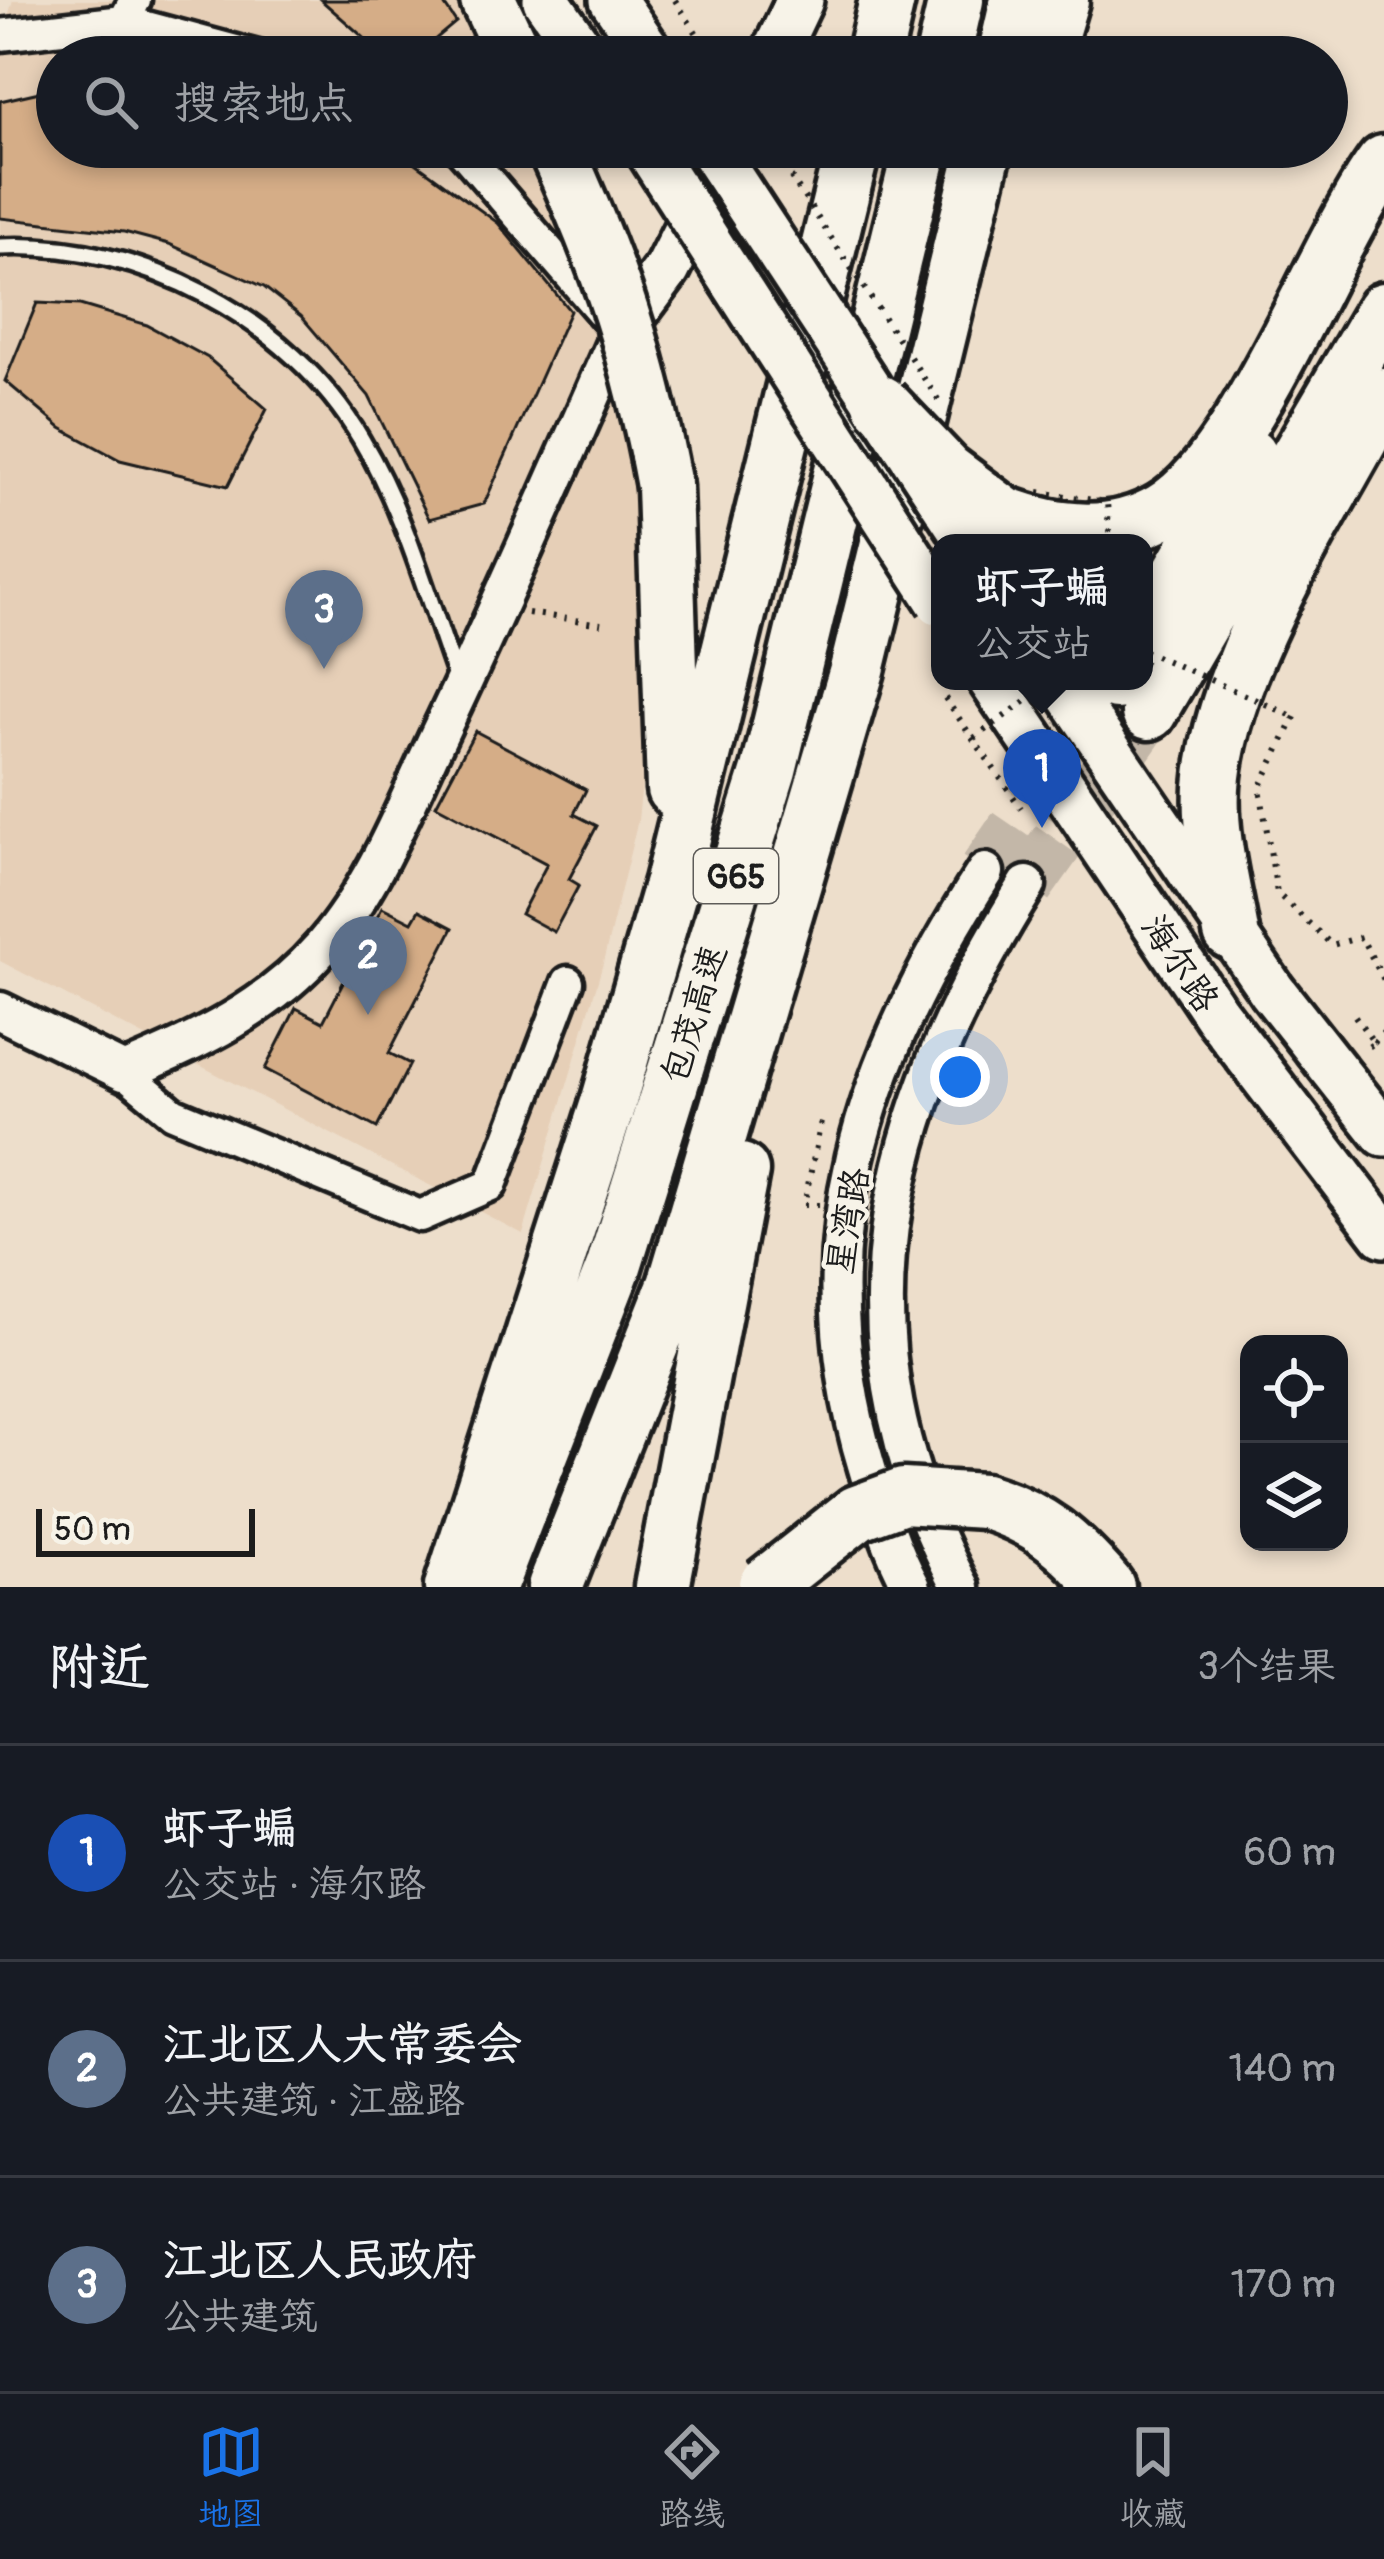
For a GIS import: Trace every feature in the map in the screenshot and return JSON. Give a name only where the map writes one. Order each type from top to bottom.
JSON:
[{"type":"highway","points":[[878,36],[886,0]]},
{"type":"highway","points":[[948,36],[956,0]]},
{"type":"highway","points":[[1010,36],[1018,0]]},
{"type":"highway","points":[[1050,36],[1061,0]]},
{"type":"highway","points":[[490,3],[505,36]]},
{"type":"highway","points":[[881,403],[946,470],[1004,516],[1045,530],[1090,531],[1124,528],[1165,510],[1228,440],[1384,163]]},
{"type":"highway","points":[[565,168],[609,266],[645,381],[664,486],[675,739],[672,882]]},
{"type":"highway","points":[[452,1587],[672,882],[848,168]]},
{"type":"highway","name":"包茂高速","points":[[489,1587],[613,1269],[769,770],[916,168]]},
{"type":"highway","name":"包茂高速","points":[[555,1587],[675,1285],[857,670],[980,168]]},
{"type":"highway","points":[[857,670],[911,525],[1012,168]]},
{"type":"highway","points":[[1153,619],[1384,226]]},
{"type":"highway","points":[[1153,652],[1384,310]]},
{"type":"highway","points":[[1231,932],[1212,788],[1225,721],[1250,651],[1384,396]]},
{"type":"highway","points":[[662,1587],[796,878]]},
{"type":"highway","points":[[425,1587],[484,1489]]},
{"type":"highway","points":[[765,1586],[857,1513],[903,1496],[984,1501],[1030,1515],[1076,1551],[1107,1587]]},
{"type":"main road","points":[[546,0],[571,36]]},
{"type":"main road","points":[[613,0],[638,36]]},
{"type":"main road","points":[[753,36],[766,0]]},
{"type":"main road","points":[[782,36],[800,0]]},
{"type":"main road","points":[[661,168],[931,588]]},
{"type":"main road","points":[[620,332],[649,250],[690,168]]},
{"type":"main road","points":[[620,332],[668,268],[721,168]]},
{"type":"main road","points":[[724,168],[881,403]]},
{"type":"main road","points":[[747,168],[758,184],[775,244]]},
{"type":"main road","name":"海尔路","points":[[998,690],[1216,1014],[1384,1234]]},
{"type":"main road","name":"海尔路","points":[[1063,690],[1231,932],[1384,1133]]},
{"type":"street","points":[[0,35],[129,10],[200,36]]},
{"type":"street","points":[[124,1072],[226,1028],[320,949],[345,917],[395,827],[499,609],[620,332],[477,168]]},
{"type":"street","name":"星湾路","points":[[912,1587],[892,1551],[844,1393],[835,1291],[843,1207],[869,1107],[904,1014],[942,939],[985,872]]},
{"type":"street","name":"星湾路","points":[[961,1587],[934,1537],[888,1385],[881,1288],[891,1212],[931,1073],[983,955],[1027,885]]},
{"type":"street","points":[[0,1011],[124,1072],[173,1113],[420,1216],[491,1185],[568,982]]},
{"type":"lane","points":[[0,247],[82,250],[160,274],[237,313],[306,368],[360,437],[396,509],[460,689]]},
{"type":"path","points":[[672,23],[675,0]]},
{"type":"path","points":[[785,168],[952,419]]},
{"type":"path","points":[[1004,516],[1107,502],[1109,534]]},
{"type":"path","points":[[499,609],[601,624]]},
{"type":"path","points":[[1153,655],[1295,717],[1260,788],[1277,893],[1332,945],[1361,937],[1384,980]]},
{"type":"path","points":[[974,738],[1044,690]]},
{"type":"path","points":[[945,698],[1021,808]]},
{"type":"path","points":[[1374,1042],[1384,1032]]},
{"type":"shaded area","points":[[13,0],[462,0],[482,36],[36,36],[36,168],[545,168],[635,439],[648,729],[638,820],[602,967],[523,1234],[0,961],[0,17],[8,16]]},
{"type":"building","points":[[321,0],[441,0],[456,22],[439,36],[362,36]]},
{"type":"building","points":[[36,93],[36,168],[423,168],[498,223],[570,311],[484,504],[429,519],[369,396],[301,316],[264,287],[169,244],[124,232],[0,218],[0,101]]},
{"type":"building","points":[[37,303],[80,305],[147,325],[208,358],[267,409],[228,486],[120,460],[61,428],[5,381]]},
{"type":"building","points":[[475,731],[586,790],[574,814],[597,826],[569,879],[579,885],[554,932],[521,914],[547,864],[436,805]]},
{"type":"building","points":[[382,907],[412,922],[419,910],[453,928],[389,1053],[410,1064],[377,1128],[265,1069],[296,1008],[323,1022]]},
{"type":"tunnel","points":[[985,872],[1110,690]]},
{"type":"tunnel","points":[[1027,885],[1149,712]]},
{"type":"place","name":"江北区人民政府","points":[[324,669]]},
{"type":"place","name":"虾子蝙","points":[[1042,828]]},
{"type":"place","name":"江北区人大常委会","points":[[368,1015]]}]
